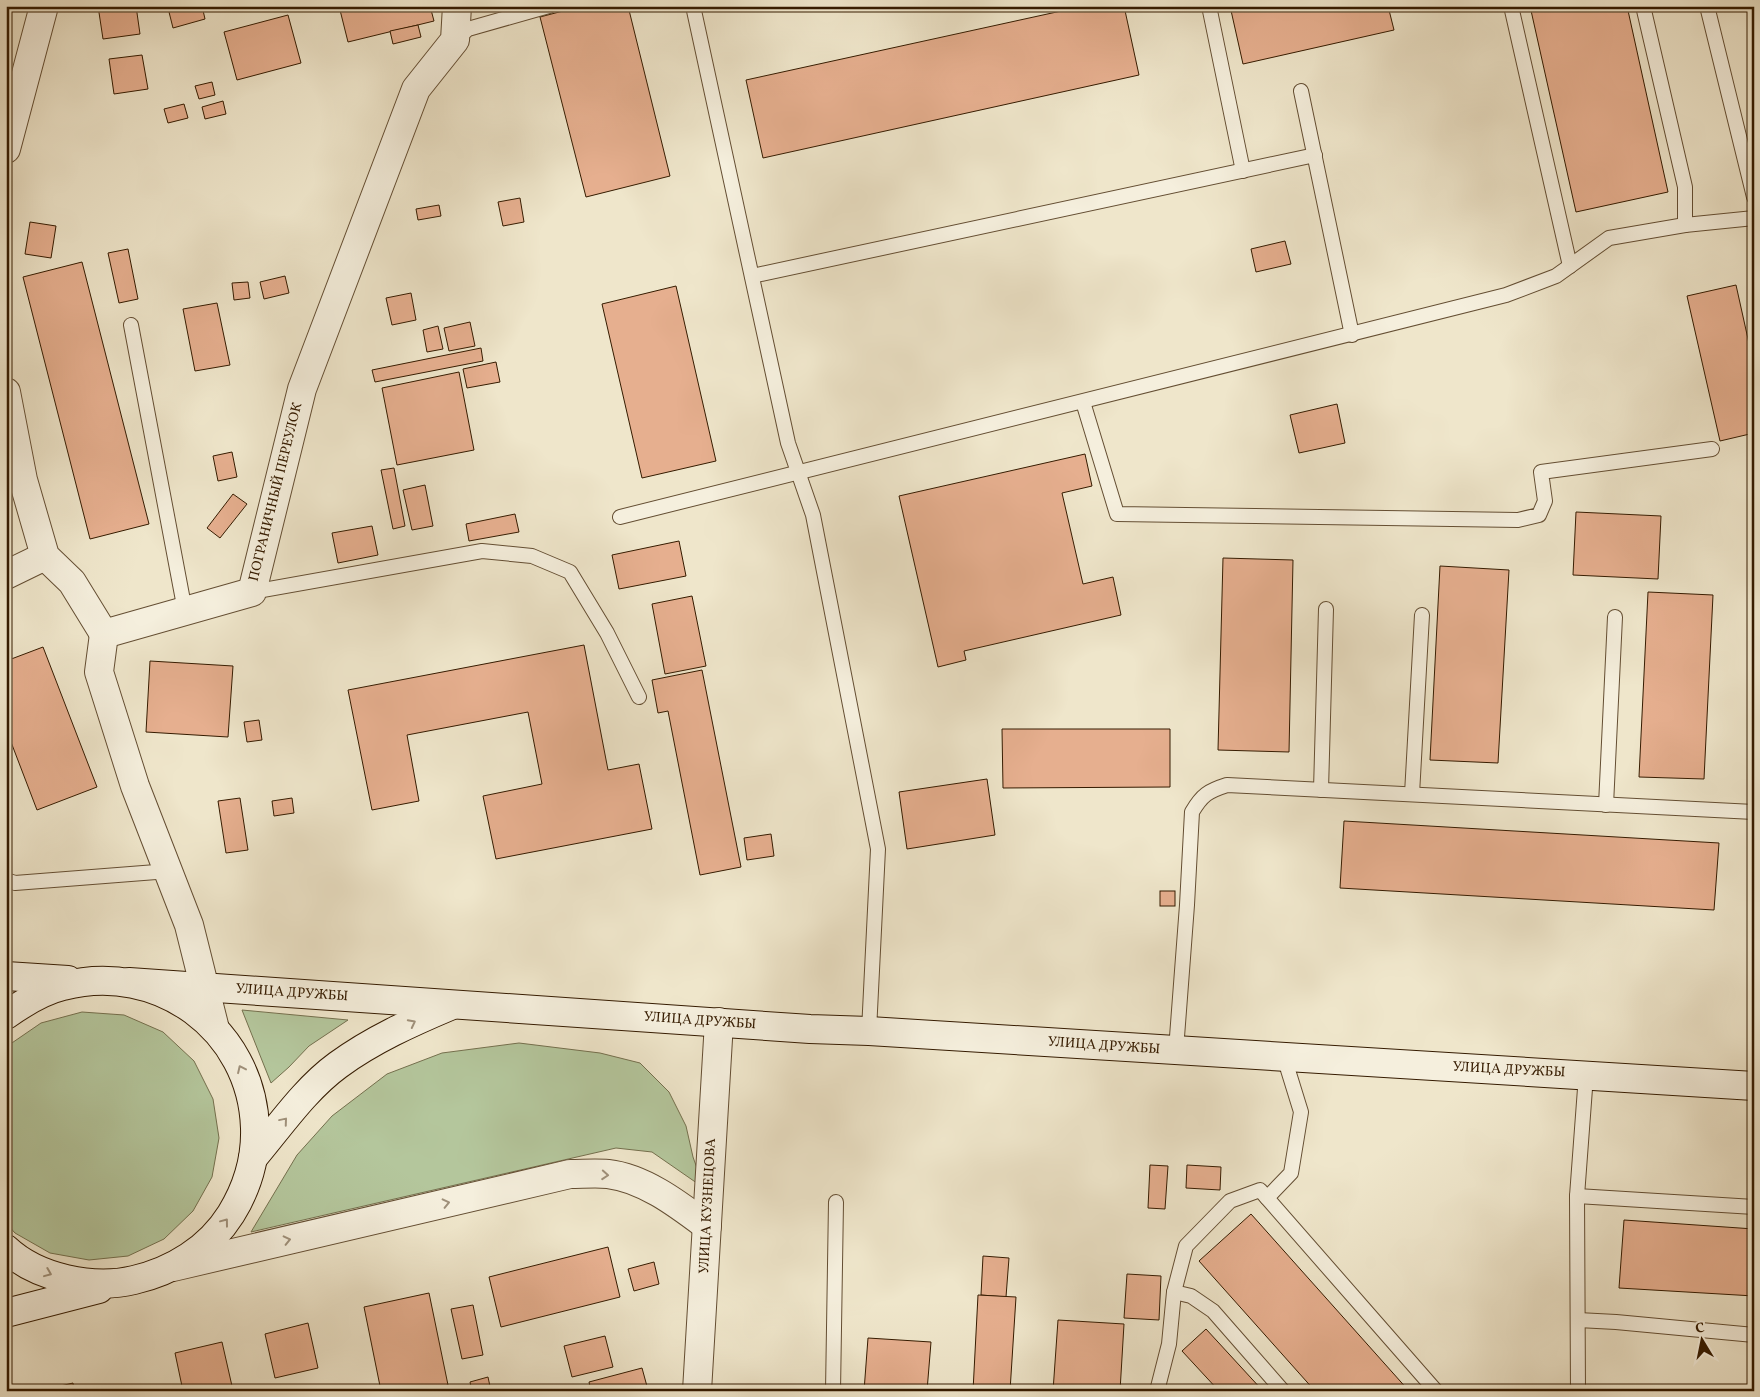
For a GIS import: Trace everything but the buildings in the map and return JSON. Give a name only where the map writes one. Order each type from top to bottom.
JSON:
[{"type":"main road","points":[[7,140],[44,6]]},
{"type":"main road","points":[[455,40],[457,6]]},
{"type":"main road","name":"ПОГРАНИЧНЫЙ ПЕРЕУЛОК","points":[[104,634],[252,592],[302,389],[416,89],[455,40]]},
{"type":"main road","points":[[6,392],[23,480],[45,556],[72,582],[104,634],[99,672],[135,786],[190,925],[215,1029]]},
{"type":"main road","points":[[6,576],[45,556]]},
{"type":"main road","points":[[6,976],[129,982],[153,988],[182,1002],[215,1029],[227,1044],[240,1066],[252,1098],[255,1132],[253,1158],[248,1178],[238,1202],[225,1223],[210,1240],[189,1257],[153,1276],[6,1312]]},
{"type":"main road","points":[[6,1015],[22,1003],[41,993],[84,981]]},
{"type":"main road","name":"УЛИЦА ДРУЖБЫ","points":[[129,982],[810,1029],[869,1031],[1754,1086]]},
{"type":"main road","name":"УЛИЦА ДРУЖБЫ","points":[[253,1158],[312,1088],[338,1065],[414,1022],[455,1003]]},
{"type":"main road","name":"УЛИЦА КУЗНЕЦОВА","points":[[697,1391],[719,1022]]},
{"type":"main road","points":[[172,1267],[570,1174],[610,1174],[640,1183],[661,1194],[707,1226]]},
{"type":"main road","points":[[6,1249],[27,1264],[53,1276],[76,1282],[98,1284],[127,1282]]},
{"type":"lane","points":[[455,40],[468,29],[549,6]]},
{"type":"lane","points":[[693,6],[788,443],[813,515],[878,849],[869,1031]]},
{"type":"lane","points":[[1209,6],[1243,171]]},
{"type":"lane","points":[[1511,6],[1570,266]]},
{"type":"lane","points":[[1643,6],[1685,187],[1685,225]]},
{"type":"lane","points":[[1707,6],[1754,197]]},
{"type":"lane","points":[[1302,91],[1352,335]]},
{"type":"lane","points":[[752,276],[1315,155]]},
{"type":"lane","points":[[620,517],[1506,295],[1556,276],[1609,238],[1685,225],[1754,218]]},
{"type":"lane","points":[[131,325],[185,611]]},
{"type":"lane","points":[[1083,402],[1117,514],[1518,520],[1539,515],[1545,501],[1541,472],[1712,449]]},
{"type":"lane","points":[[252,592],[482,550],[532,556],[570,572],[607,633],[638,697]]},
{"type":"lane","points":[[1321,790],[1326,610]]},
{"type":"lane","points":[[1412,794],[1422,615]]},
{"type":"lane","points":[[1606,804],[1615,617]]},
{"type":"lane","points":[[1176,1050],[1192,812],[1199,800],[1210,790],[1227,785],[1754,812]]},
{"type":"lane","points":[[6,880],[15,883],[169,871]]},
{"type":"lane","points":[[1267,1198],[1291,1173],[1301,1112],[1284,1057]]},
{"type":"lane","points":[[1578,1391],[1578,1196],[1586,1075]]},
{"type":"lane","points":[[1157,1391],[1169,1344],[1174,1292],[1186,1246],[1230,1201],[1260,1190],[1436,1391]]},
{"type":"lane","points":[[1578,1196],[1754,1207]]},
{"type":"lane","points":[[833,1391],[836,1202]]},
{"type":"lane","points":[[1174,1292],[1190,1296],[1213,1311],[1283,1391]]},
{"type":"lane","points":[[1578,1320],[1754,1335]]},
{"type":"green space","points":[[242,1010],[348,1020],[309,1046],[271,1083]]},
{"type":"green space","points":[[82,1012],[124,1015],[163,1032],[194,1061],[213,1099],[219,1138],[212,1177],[193,1211],[164,1239],[128,1256],[89,1260],[50,1253],[15,1233],[6,1223],[6,1047],[41,1023]]},
{"type":"green space","points":[[519,1043],[600,1053],[640,1063],[669,1092],[686,1126],[693,1157],[704,1188],[652,1152],[616,1148],[251,1232],[297,1155],[332,1116],[387,1074],[442,1053]]}]
